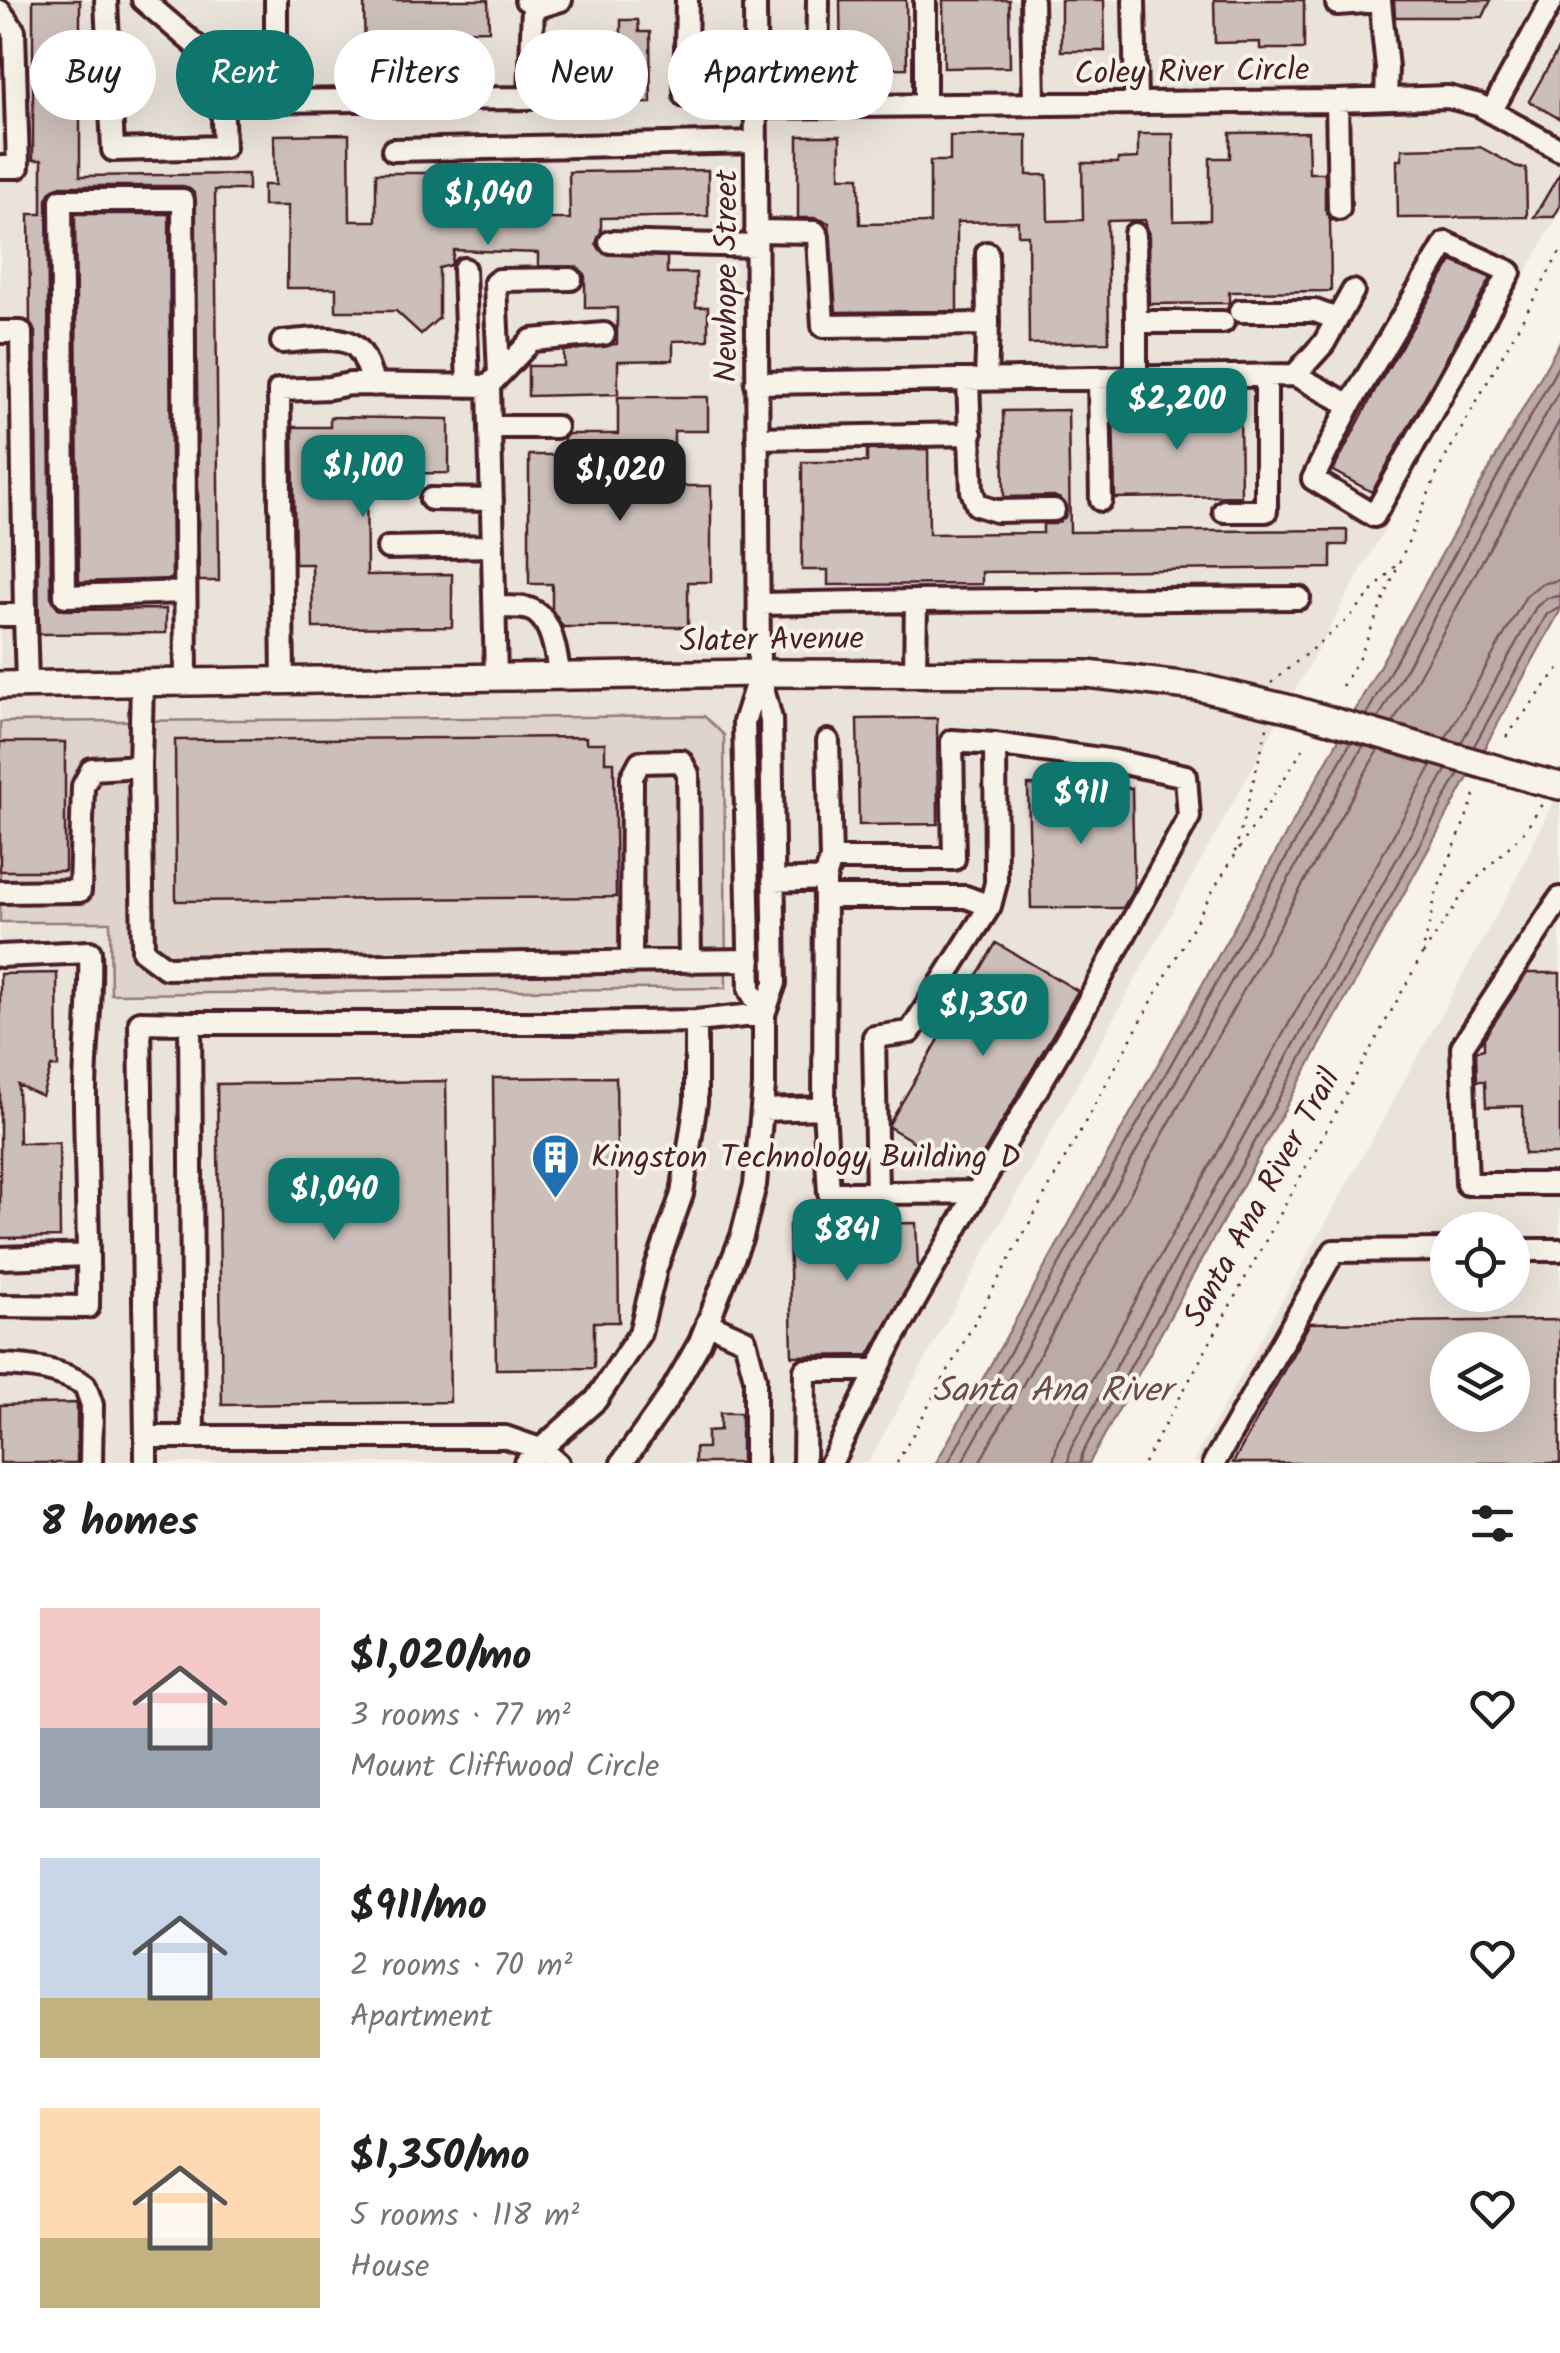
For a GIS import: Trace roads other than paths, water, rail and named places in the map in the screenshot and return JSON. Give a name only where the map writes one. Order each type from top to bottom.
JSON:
[{"type":"main road","name":"Slater Avenue","points":[[0,685],[760,673],[1087,674],[1198,687],[1273,704],[1549,783]]},
{"type":"street","points":[[106,0],[113,150],[224,148],[220,67],[143,0]]},
{"type":"street","points":[[276,0],[276,101],[530,98],[529,2],[552,5],[561,0]]},
{"type":"street","points":[[686,30],[687,0]]},
{"type":"street","name":"Newhope Street","points":[[755,0],[755,30]]},
{"type":"street","points":[[818,0],[818,30]]},
{"type":"street","points":[[924,0],[925,105]]},
{"type":"street","points":[[1032,0],[1034,104]]},
{"type":"street","points":[[1134,0],[1136,103]]},
{"type":"street","points":[[1552,0],[1491,112],[1560,150]]},
{"type":"street","points":[[1338,4],[1380,1],[1386,99]]},
{"type":"street","points":[[0,11],[14,31],[18,167],[0,167]]},
{"type":"street","name":"Coley River Circle","points":[[893,105],[1338,102],[1448,97],[1491,112]]},
{"type":"street","points":[[1338,102],[1339,209]]},
{"type":"street","name":"Newhope Street","points":[[633,1458],[708,1323],[742,1236],[755,1185],[762,1110],[764,1014],[775,983],[772,718],[760,673],[756,120]]},
{"type":"street","points":[[394,150],[756,142]]},
{"type":"street","points":[[186,592],[65,596],[61,200],[182,200],[186,592],[186,682]]},
{"type":"street","points":[[610,242],[756,238],[815,232],[822,326],[988,324]]},
{"type":"street","points":[[1135,234],[1136,378]]},
{"type":"street","points":[[1446,243],[1510,272],[1374,516],[1312,479],[1350,405],[1446,243]]},
{"type":"street","points":[[987,253],[988,324],[971,434],[972,491],[977,504],[996,512],[1054,510]]},
{"type":"street","points":[[464,269],[490,427],[496,678]]},
{"type":"street","points":[[485,382],[496,282],[571,279]]},
{"type":"street","points":[[1295,375],[1324,343],[1353,292]]},
{"type":"street","points":[[1136,322],[1315,311],[1337,319]]},
{"type":"street","points":[[0,332],[20,332],[27,684]]},
{"type":"street","points":[[283,681],[279,390],[485,382],[532,340],[604,334]]},
{"type":"street","points":[[282,342],[353,344],[374,385]]},
{"type":"street","points":[[756,383],[1295,375],[1350,405]]},
{"type":"street","points":[[1224,511],[1266,512],[1266,376]]},
{"type":"street","points":[[1098,378],[1100,500]]},
{"type":"street","points":[[490,427],[556,427]]},
{"type":"street","points":[[0,430],[22,430]]},
{"type":"street","points":[[757,438],[971,434]]},
{"type":"street","points":[[431,498],[492,500]]},
{"type":"street","points":[[0,526],[23,525]]},
{"type":"street","points":[[388,548],[493,546]]},
{"type":"street","points":[[760,604],[1298,598]]},
{"type":"street","points":[[915,673],[916,601]]},
{"type":"street","points":[[494,607],[528,609],[537,614],[552,640],[560,677]]},
{"type":"street","points":[[0,615],[25,615]]},
{"type":"street","name":"Newhope Street","points":[[760,673],[744,722],[750,990],[764,1014]]},
{"type":"street","points":[[142,683],[142,951],[166,968],[750,960]]},
{"type":"street","points":[[828,741],[824,1108],[829,1192],[977,1192]]},
{"type":"street","points":[[773,880],[827,878],[954,859],[952,741],[1114,761],[1186,776],[1189,817],[1085,1007],[876,1370],[831,1463]]},
{"type":"street","points":[[877,1192],[874,1037],[910,1032],[990,906],[996,883],[995,744]]},
{"type":"street","points":[[631,963],[632,777],[640,762],[681,761],[688,774],[690,962]]},
{"type":"street","points":[[0,892],[80,891],[83,786],[92,769],[140,766]]},
{"type":"street","points":[[827,878],[966,897],[990,906]]},
{"type":"street","points":[[1560,898],[1462,1047],[1467,1184],[1560,1184]]},
{"type":"street","points":[[0,956],[90,952],[84,1104],[88,1307],[0,1306]]},
{"type":"street","points":[[146,1463],[140,1022],[696,1021],[764,1014]]},
{"type":"street","points":[[525,1463],[550,1457],[596,1400],[640,1332],[656,1268],[682,1194],[696,1102],[696,1021]]},
{"type":"street","points":[[190,1023],[193,1437]]},
{"type":"street","points":[[762,1110],[824,1108]]},
{"type":"street","points":[[1214,1463],[1334,1251],[1430,1250]]},
{"type":"street","points":[[1530,1250],[1560,1250]]},
{"type":"street","points":[[0,1258],[88,1255]]},
{"type":"street","points":[[708,1323],[745,1340],[755,1378],[755,1463]]},
{"type":"street","points":[[0,1364],[66,1374],[85,1385],[92,1405],[91,1463]]},
{"type":"street","points":[[804,1463],[805,1370],[876,1370]]},
{"type":"street","points":[[146,1437],[505,1437],[550,1457]]},
{"type":"water","name":"Santa Ana River","points":[[1560,342],[1560,611],[1089,1463],[936,1463]]},
{"type":"place","name":"Kingston Technology Building D","points":[[556,1200]]}]
